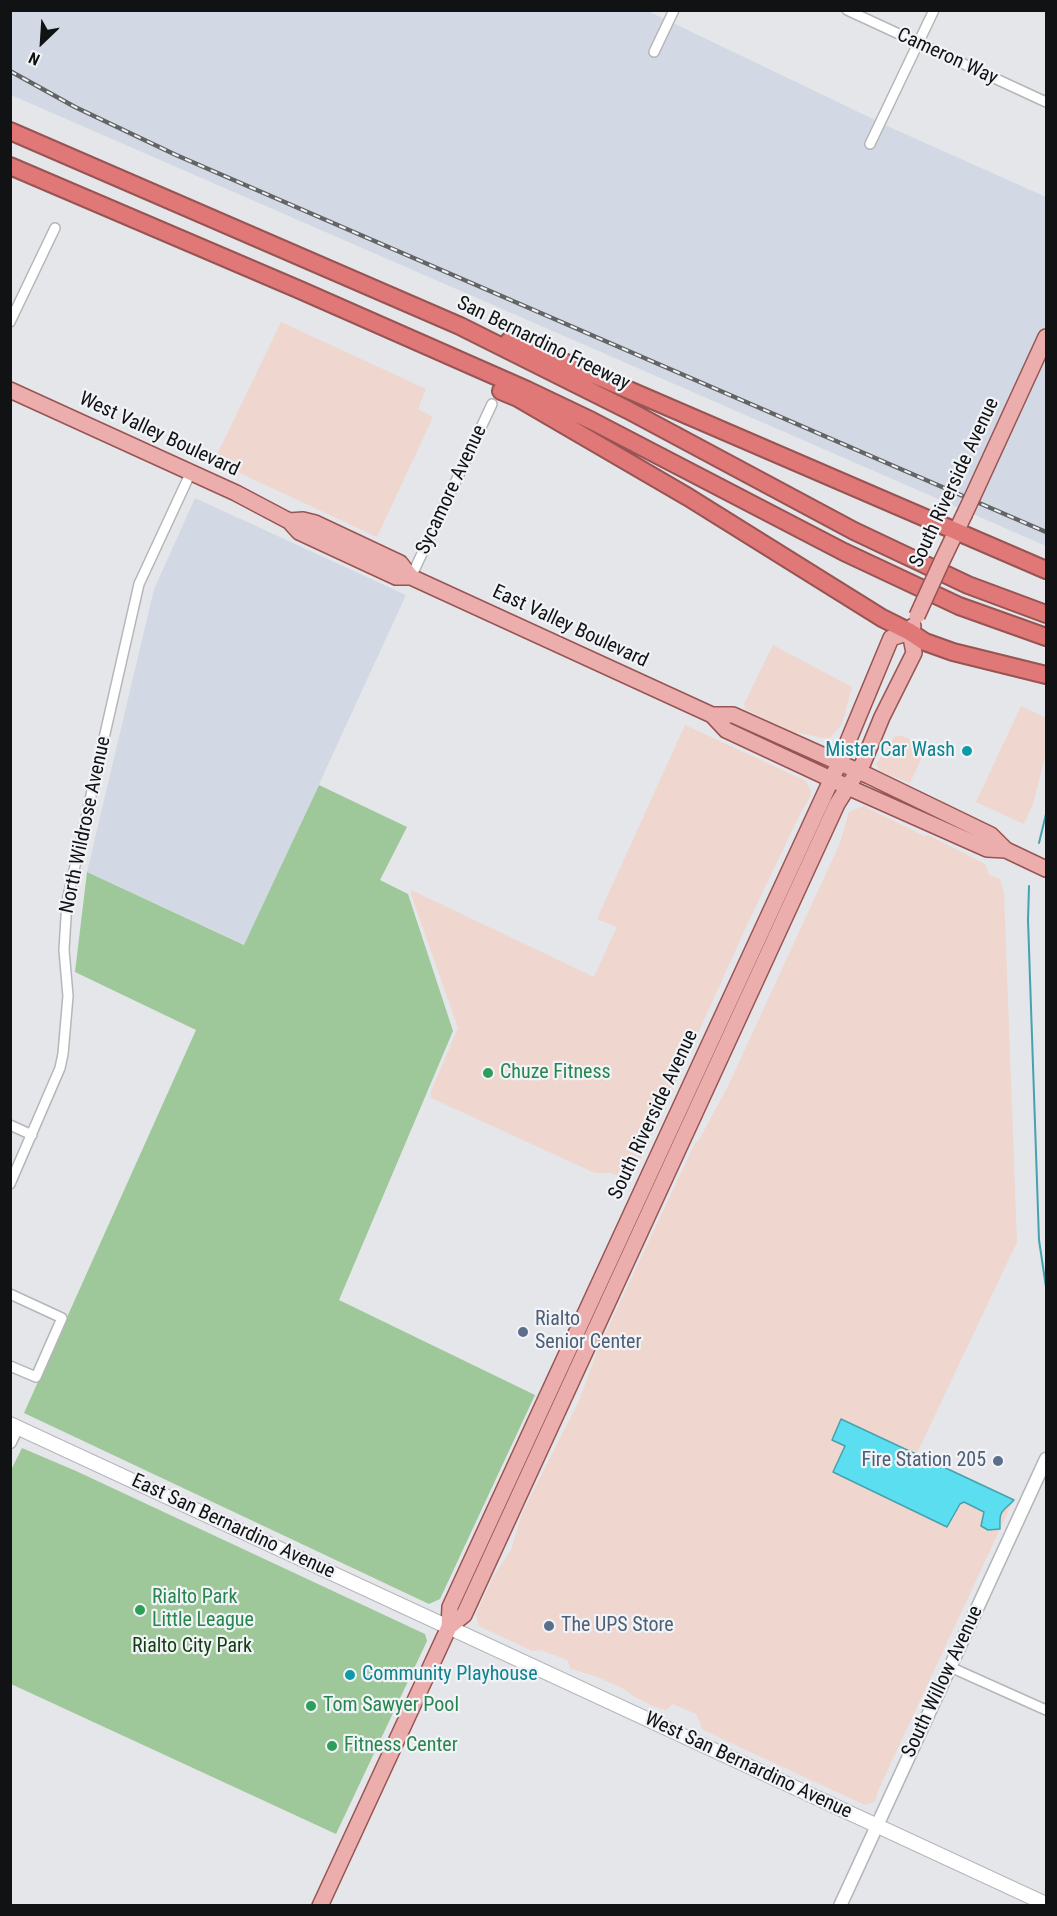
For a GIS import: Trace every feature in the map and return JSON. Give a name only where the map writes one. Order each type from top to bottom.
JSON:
[{"type":"highway","name":"San Bernardino Freeway","points":[[10,131],[460,326],[628,410],[854,531],[968,585],[1047,614]]},
{"type":"highway","points":[[10,166],[466,362],[583,417],[844,552],[949,601],[1047,638]]},
{"type":"highway","points":[[300,290],[393,343],[518,398],[688,497],[924,642],[952,652],[1047,675]]},
{"type":"highway","points":[[460,326],[536,350],[953,538],[1047,570]]},
{"type":"main road","name":"South Riverside Avenue","points":[[320,1905],[449,1627],[450,1607],[657,1158],[847,766],[914,653],[910,632],[1047,337]]},
{"type":"main road","name":"West Valley Boulevard","points":[[10,390],[191,472],[289,521],[303,520],[315,523],[400,563],[411,577]]},
{"type":"main road","name":"East Valley Boulevard","points":[[411,577],[712,714],[733,715],[847,766]]},
{"type":"main road","name":"South Riverside Avenue","points":[[847,766],[891,638],[910,632]]},
{"type":"main road","name":"East Valley Boulevard","points":[[712,714],[726,730],[839,783]]},
{"type":"main road","points":[[847,766],[992,835],[1006,850]]},
{"type":"main road","name":"South Riverside Avenue","points":[[449,1627],[464,1615],[650,1213],[839,783]]},
{"type":"main road","points":[[839,783],[987,849],[1006,850],[1047,869]]},
{"type":"main road","points":[[650,1213],[646,1209],[646,1203],[659,1171],[657,1158]]},
{"type":"main road","name":"East San Bernardino Avenue","points":[[14,1426],[449,1627]]},
{"type":"main road","name":"West San Bernardino Avenue","points":[[449,1627],[1047,1904]]},
{"type":"street","points":[[654,52],[674,10]]},
{"type":"street","name":"Cameron Way","points":[[847,10],[1047,102]]},
{"type":"street","points":[[870,144],[934,10]]},
{"type":"street","points":[[10,322],[55,228]]},
{"type":"street","name":"Sycamore Avenue","points":[[411,577],[492,404]]},
{"type":"street","name":"North Wildrose Avenue","points":[[10,1184],[60,1068],[68,996],[64,950],[68,902],[137,592],[191,472]]},
{"type":"street","points":[[10,1125],[32,1135]]},
{"type":"street","points":[[10,1293],[62,1318],[36,1377],[10,1366]]},
{"type":"street","points":[[10,1442],[14,1426]]},
{"type":"street","name":"South Willow Avenue","points":[[840,1905],[1047,1459]]},
{"type":"street","points":[[950,1667],[1047,1710]]},
{"type":"shaded area","points":[[11,11],[648,11],[894,129],[1046,197],[1046,546],[11,95]]},
{"type":"shaded area","points":[[281,322],[426,389],[418,409],[433,417],[377,537],[214,461]]},
{"type":"shaded area","points":[[195,498],[406,595],[245,945],[87,872],[154,589]]},
{"type":"shaded area","points":[[773,645],[852,687],[842,724],[829,739],[793,732],[745,709],[744,704]]},
{"type":"shaded area","points":[[1021,706],[1046,718],[1046,752],[1034,801],[1024,824],[976,802]]},
{"type":"shaded area","points":[[685,725],[806,781],[811,792],[747,925],[639,1163],[623,1179],[611,1173],[595,1173],[431,1098],[431,1091],[458,1028],[411,890],[594,977],[617,927],[597,919]]},
{"type":"shaded area","points":[[895,736],[902,736],[923,745],[923,755],[910,783],[881,772],[876,764]]},
{"type":"shaded area","points":[[864,806],[985,864],[989,875],[1000,879],[1004,894],[1017,1242],[917,1453],[1014,1499],[877,1793],[876,1801],[865,1805],[703,1730],[696,1714],[673,1704],[666,1710],[655,1707],[622,1688],[595,1676],[571,1669],[567,1660],[541,1650],[532,1651],[479,1626],[476,1614],[493,1577],[511,1550],[522,1513],[579,1401],[598,1349],[695,1143],[699,1140],[729,1084],[840,843],[849,812]]},
{"type":"green space","points":[[319,785],[407,827],[380,880],[408,894],[453,1031],[339,1300],[535,1395],[440,1599],[429,1604],[24,1413],[196,1030],[75,972],[87,872],[244,945]]},
{"type":"green space","name":"Rialto City Park","points":[[22,1448],[425,1634],[427,1641],[336,1834],[11,1684],[10,1472]]},
{"type":"water","points":[[841,1419],[1014,1500],[1001,1514],[1000,1529],[988,1530],[981,1526],[984,1512],[964,1502],[960,1504],[947,1527],[833,1472],[845,1446],[832,1440]]},
{"type":"waterway","points":[[1039,843],[1046,814]]},
{"type":"waterway","points":[[1029,886],[1028,920],[1039,1240],[1046,1287]]},
{"type":"railway","points":[[10,71],[75,107],[176,155],[1046,532]]},
{"type":"place","name":"Mister Car Wash","points":[[967,751]]},
{"type":"place","name":"Chuze Fitness","points":[[488,1073]]},
{"type":"place","name":"Rialto Senior Center","points":[[523,1332]]},
{"type":"place","name":"Fire Station 205","points":[[998,1461]]},
{"type":"place","name":"Rialto Park Little League","points":[[140,1610]]},
{"type":"place","name":"The UPS Store","points":[[549,1626]]},
{"type":"place","name":"Community Playhouse","points":[[350,1675]]},
{"type":"place","name":"Tom Sawyer Pool","points":[[311,1706]]},
{"type":"place","name":"Fitness Center","points":[[332,1746]]}]
